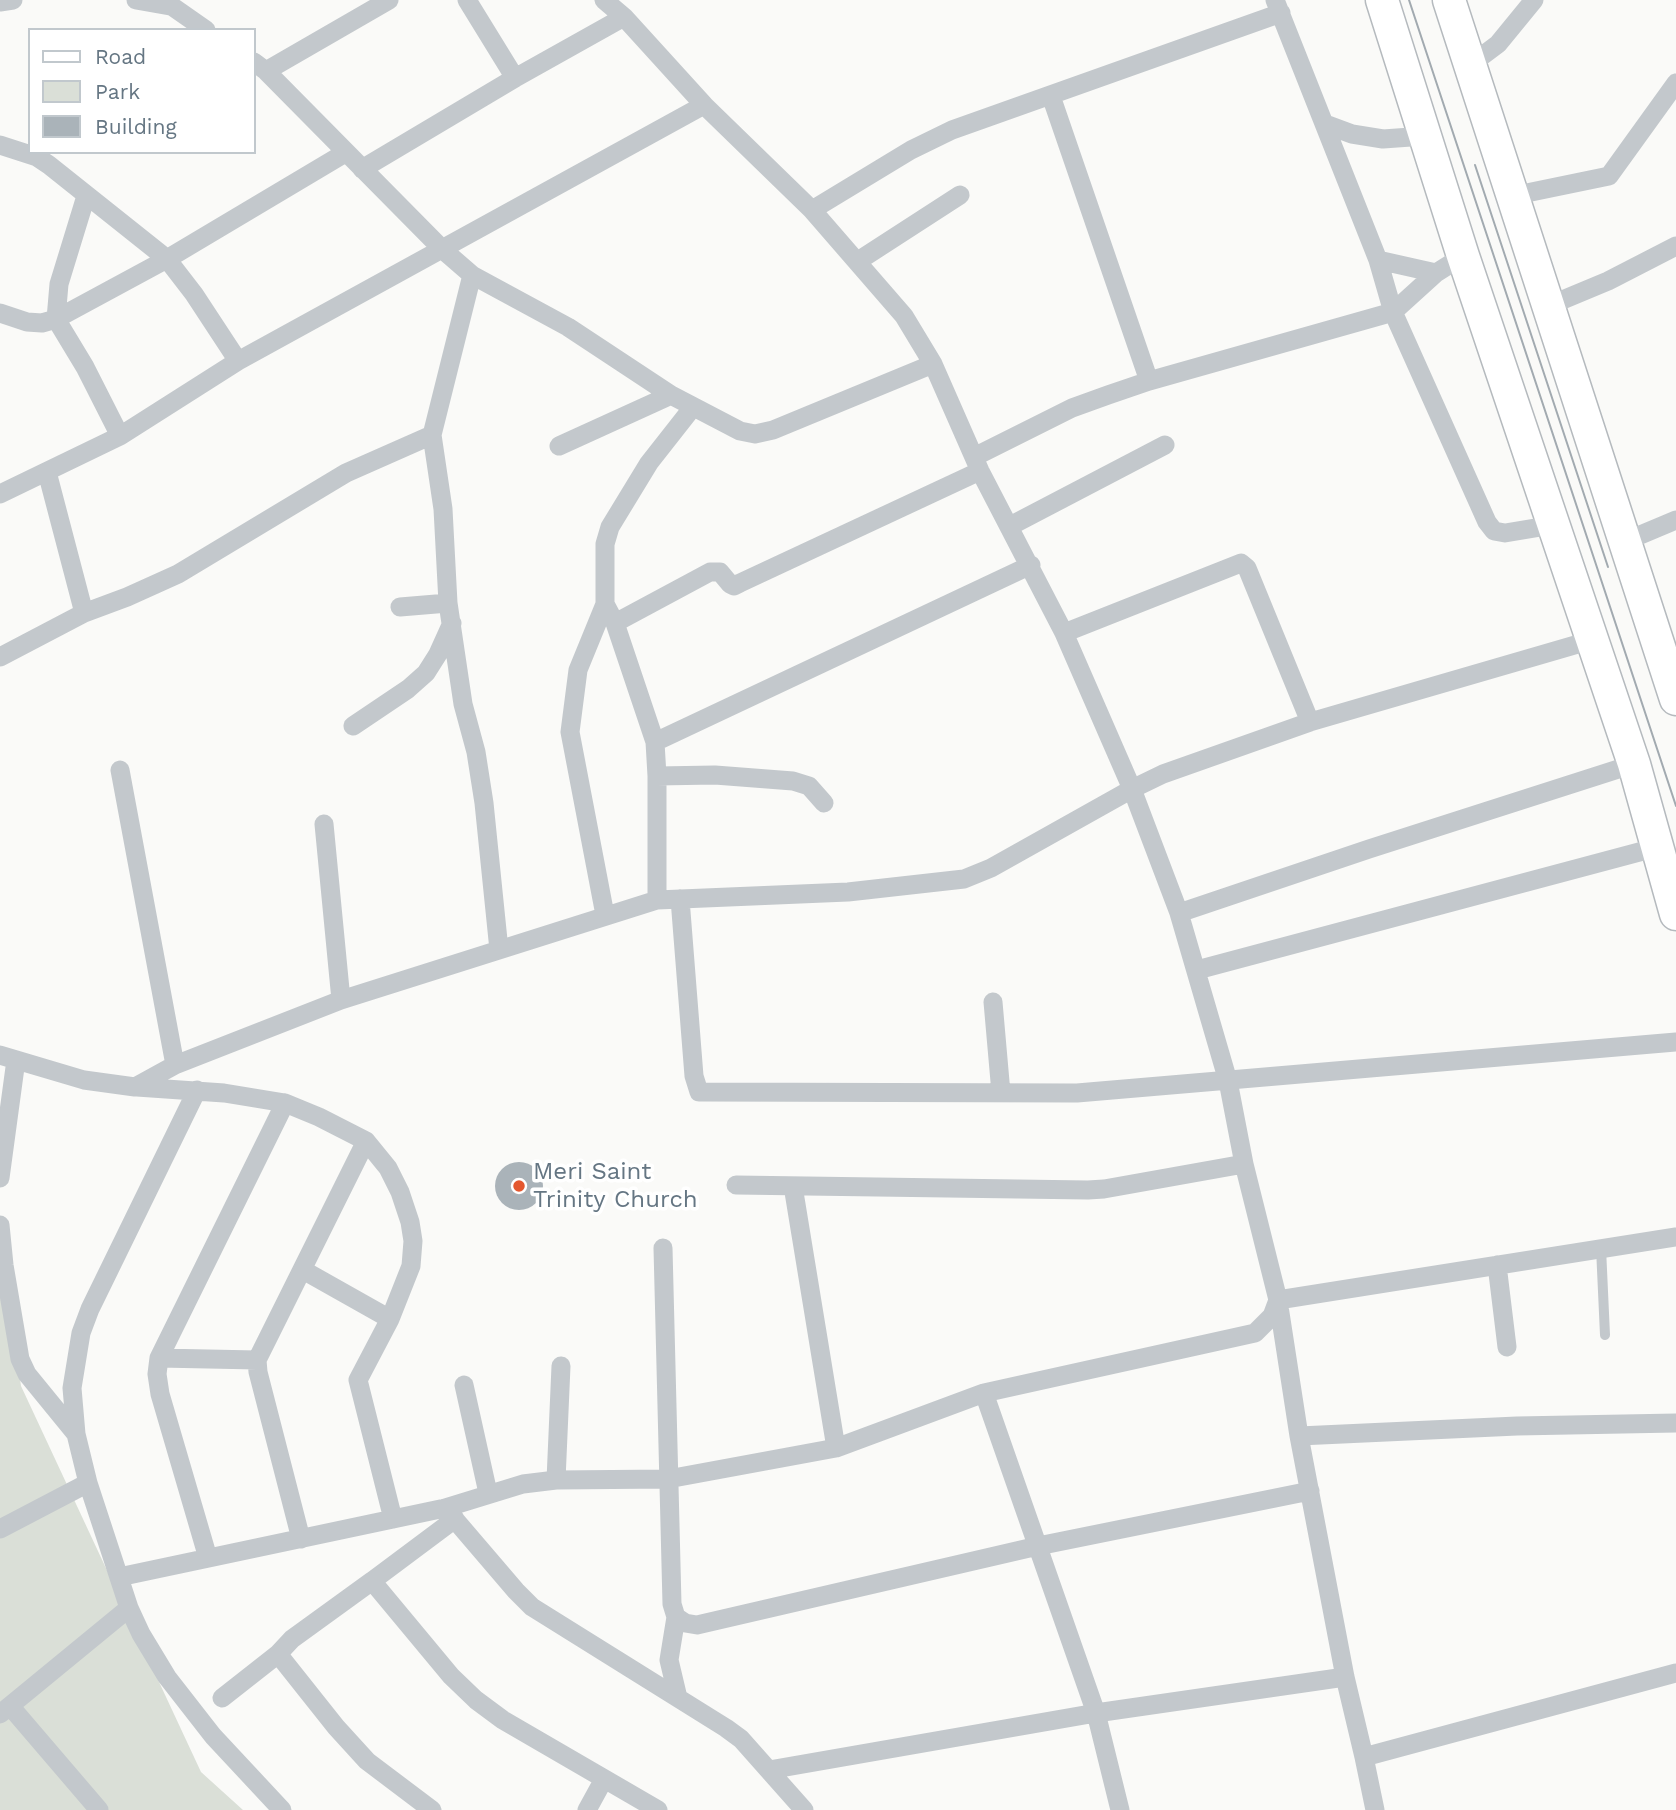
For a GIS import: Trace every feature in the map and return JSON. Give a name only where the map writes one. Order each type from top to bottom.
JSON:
[{"type":"main road","points":[[1382,0],[1463,256],[1634,764],[1676,914]]},
{"type":"main road","points":[[1449,0],[1676,699]]},
{"type":"street","points":[[0,2],[13,0]]},
{"type":"street","points":[[136,0],[166,3],[203,28]]},
{"type":"street","points":[[389,0],[260,66],[442,250],[472,275],[568,327],[671,396],[740,430],[755,434],[772,430],[933,364]]},
{"type":"street","points":[[467,0],[515,78]]},
{"type":"street","points":[[604,0],[704,104],[812,210],[904,316],[933,364],[977,464],[1064,633],[1132,789],[1179,914],[1228,1081],[1244,1164],[1278,1300],[1299,1436],[1345,1677],[1375,1810]]},
{"type":"street","points":[[1470,65],[1498,44],[1534,0]]},
{"type":"street","points":[[812,210],[911,150],[942,135],[1051,96],[1278,7],[1378,260],[1393,312],[1487,522],[1494,531],[1505,533],[1553,525]]},
{"type":"street","points":[[362,169],[515,78],[624,18]]},
{"type":"street","points":[[1512,195],[1609,176],[1676,83]]},
{"type":"street","points":[[1051,96],[1149,381]]},
{"type":"street","points":[[0,494],[120,436],[238,361],[704,104]]},
{"type":"street","points":[[1325,124],[1352,134],[1383,139],[1425,136]]},
{"type":"street","points":[[0,145],[37,157],[167,259],[194,294],[238,361]]},
{"type":"street","points":[[0,313],[27,322],[42,323],[56,319],[167,259],[345,153]]},
{"type":"street","points":[[858,261],[960,195]]},
{"type":"street","points":[[86,196],[63,269],[56,319],[85,367],[120,436]]},
{"type":"street","points":[[1548,306],[1608,281],[1676,246]]},
{"type":"street","points":[[615,623],[709,572],[720,572],[734,586],[977,464],[1072,408],[1149,381],[1393,312],[1436,273],[1463,256]]},
{"type":"street","points":[[1378,260],[1436,273]]},
{"type":"street","points":[[472,275],[432,435],[443,509],[450,612],[463,704],[476,752],[485,803],[499,950]]},
{"type":"street","points":[[559,446],[671,396]]},
{"type":"street","points":[[605,915],[570,732],[578,670],[606,604],[605,544],[610,527],[649,463],[693,407]]},
{"type":"street","points":[[0,657],[83,613],[127,597],[178,573],[346,472],[432,435]]},
{"type":"street","points":[[1010,526],[1165,444]]},
{"type":"street","points":[[47,472],[83,613]]},
{"type":"street","points":[[1626,541],[1676,520]]},
{"type":"street","points":[[1064,633],[1241,563],[1247,568],[1310,722]]},
{"type":"street","points":[[655,743],[1031,565]]},
{"type":"street","points":[[606,604],[615,623],[655,743],[657,900]]},
{"type":"street","points":[[400,607],[450,612]]},
{"type":"street","points":[[353,726],[408,689],[426,673],[438,654],[450,612]]},
{"type":"street","points":[[135,1087],[175,1065],[341,1000],[657,900],[848,892],[964,878],[991,868],[1163,774],[1310,722],[1592,640]]},
{"type":"street","points":[[1179,914],[1369,849],[1634,764]]},
{"type":"street","points":[[120,771],[175,1065]]},
{"type":"street","points":[[657,776],[715,775],[793,781],[808,786],[824,803]]},
{"type":"street","points":[[324,824],[341,1000]]},
{"type":"street","points":[[1197,970],[1658,847]]},
{"type":"street","points":[[681,898],[694,1076],[699,1091],[1077,1093],[1676,1042]]},
{"type":"street","points":[[993,1002],[1001,1093]]},
{"type":"street","points":[[0,1178],[8,1058],[84,1080],[135,1087],[197,1090],[285,1103],[319,1117],[366,1142],[388,1168],[400,1192],[413,1241],[411,1266],[390,1319],[358,1380],[393,1519]]},
{"type":"street","points":[[197,1090],[90,1309],[81,1333],[72,1388],[76,1434],[88,1483],[129,1608],[152,1655],[214,1736],[282,1810]]},
{"type":"street","points":[[208,1558],[160,1394],[157,1374],[159,1358],[285,1103]]},
{"type":"street","points":[[301,1539],[257,1360],[366,1142]]},
{"type":"street","points":[[736,1185],[1096,1190],[1244,1164]]},
{"type":"street","points":[[793,1186],[836,1448]]},
{"type":"street","points":[[0,1225],[20,1359],[27,1374],[76,1434]]},
{"type":"street","points":[[1278,1300],[1676,1237]]},
{"type":"street","points":[[663,1248],[672,1604],[676,1617],[669,1660],[678,1698]]},
{"type":"street","points":[[1496,1265],[1507,1347]]},
{"type":"street","points":[[303,1270],[390,1319]]},
{"type":"street","points":[[222,1698],[278,1654],[292,1639],[372,1581],[450,1514],[488,1493],[523,1484],[556,1480],[668,1479],[836,1448],[984,1393],[1255,1332],[1272,1316],[1278,1300]]},
{"type":"street","points":[[159,1358],[257,1360]]},
{"type":"street","points":[[556,1480],[561,1366]]},
{"type":"street","points":[[464,1385],[488,1493]]},
{"type":"street","points":[[984,1393],[1097,1713],[1120,1810]]},
{"type":"street","points":[[1299,1436],[1676,1423]]},
{"type":"street","points":[[0,1529],[88,1483]]},
{"type":"street","points":[[676,1617],[685,1623],[697,1625],[1038,1546],[1310,1491]]},
{"type":"street","points":[[119,1577],[393,1519],[450,1514]]},
{"type":"street","points":[[450,1514],[532,1607],[740,1738],[804,1810]]},
{"type":"street","points":[[372,1581],[451,1676],[476,1700],[503,1720],[658,1810]]},
{"type":"street","points":[[99,1810],[5,1710],[129,1608]]},
{"type":"street","points":[[278,1654],[366,1761],[432,1810]]},
{"type":"street","points":[[1364,1757],[1676,1673]]},
{"type":"street","points":[[769,1770],[1097,1713],[1345,1677]]},
{"type":"street","points":[[587,1810],[604,1779]]},
{"type":"lane","points":[[1601,1248],[1605,1335]]},
{"type":"green space","points":[[0,1230],[21,1386],[201,1772],[243,1810],[0,1810]]},
{"type":"building","name":"Meri Saint Trinity Church","points":[[519,1162],[536,1169],[543,1186],[536,1203],[519,1210],[502,1203],[495,1186],[502,1169]]},
{"type":"tram line","points":[[1409,0],[1676,806]]},
{"type":"tram line","points":[[1475,165],[1608,567]]},
{"type":"place","name":"Meri Saint Trinity Church","points":[[519,1186]]}]
